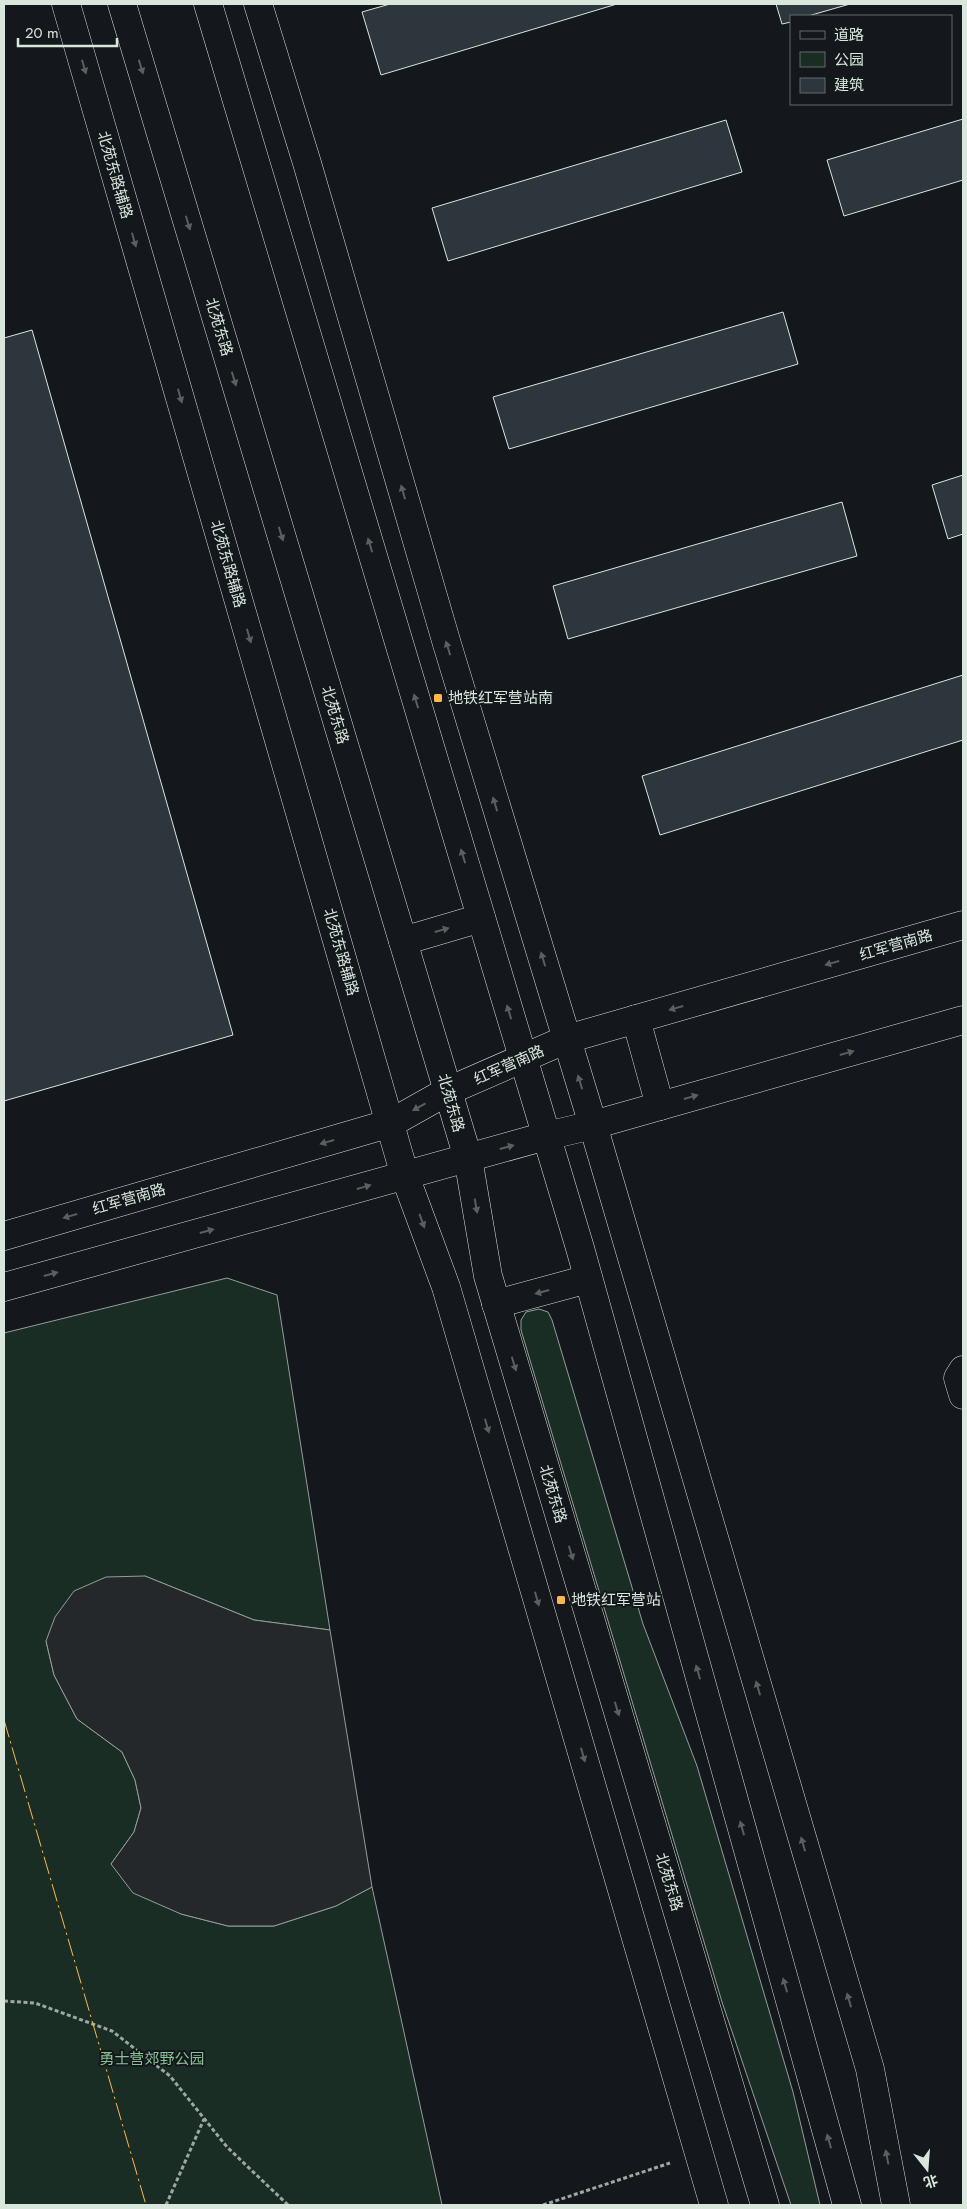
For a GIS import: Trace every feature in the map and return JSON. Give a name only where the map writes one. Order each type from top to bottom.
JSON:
[{"type":"main road","name":"北苑东路辅路","points":[[66,4],[405,1176],[446,1287],[714,2205]]},
{"type":"main road","name":"北苑东路","points":[[122,4],[468,1158],[488,1276],[765,2205]]},
{"type":"main road","points":[[208,4],[588,1279],[847,2205]]},
{"type":"main road","points":[[258,4],[307,163],[450,653],[593,1125],[870,2069],[896,2205]]},
{"type":"main road","points":[[403,941],[481,918]]},
{"type":"main road","name":"红军营南路","points":[[4,1236],[391,1123],[448,1092],[567,1039],[963,925]]},
{"type":"main road","points":[[636,1019],[660,1106]]},
{"type":"main road","points":[[4,1287],[546,1136],[593,1125],[963,1020]]},
{"type":"main road","points":[[496,1304],[588,1279]]},
{"type":"main road","points":[[963,1370],[958,1378],[963,1395]]},
{"type":"path","points":[[4,2001],[35,2003],[112,2031],[170,2076],[227,2147],[288,2205]]},
{"type":"path","points":[[166,2205],[204,2119]]},
{"type":"path","points":[[543,2205],[699,2153]]},
{"type":"green space","name":"勇士营郊野公园","points":[[227,1278],[277,1295],[330,1630],[254,1620],[145,1576],[46,1641],[54,1675],[77,1719],[122,1752],[135,1780],[141,1808],[134,1832],[111,1864],[181,1914],[228,1926],[274,1926],[336,1906],[372,1887],[442,2205],[4,2205],[4,1333]]},
{"type":"green space","points":[[539,1309],[548,1312],[552,1320],[643,1624],[697,1766],[793,2092],[820,2205],[791,2205],[722,2002],[521,1330],[521,1320],[526,1312]]},
{"type":"shaded area","points":[[145,1576],[254,1620],[330,1630],[372,1887],[336,1906],[274,1926],[228,1926],[181,1914],[133,1893],[111,1864],[134,1832],[141,1808],[135,1780],[122,1752],[77,1719],[54,1675],[46,1641],[55,1617],[74,1591],[106,1577]]},
{"type":"building","points":[[390,4],[617,4],[381,75],[362,12]]},
{"type":"building","points":[[776,4],[850,4],[812,15],[790,15],[790,22],[782,24]]},
{"type":"building","points":[[963,119],[963,180],[844,216],[827,160]]},
{"type":"building","points":[[726,120],[742,172],[448,261],[432,208]]},
{"type":"building","points":[[783,312],[798,364],[509,449],[493,397]]},
{"type":"building","points":[[32,330],[233,1035],[4,1101],[4,338]]},
{"type":"building","points":[[963,475],[963,534],[948,539],[932,485]]},
{"type":"building","points":[[842,502],[857,556],[568,639],[553,586]]},
{"type":"building","points":[[963,675],[963,740],[660,835],[642,776]]},
{"type":"power","points":[[4,1720],[146,2205]]},
{"type":"place","name":"地铁红军营站南","points":[[438,698]]},
{"type":"place","name":"地铁红军营站","points":[[561,1600]]}]
